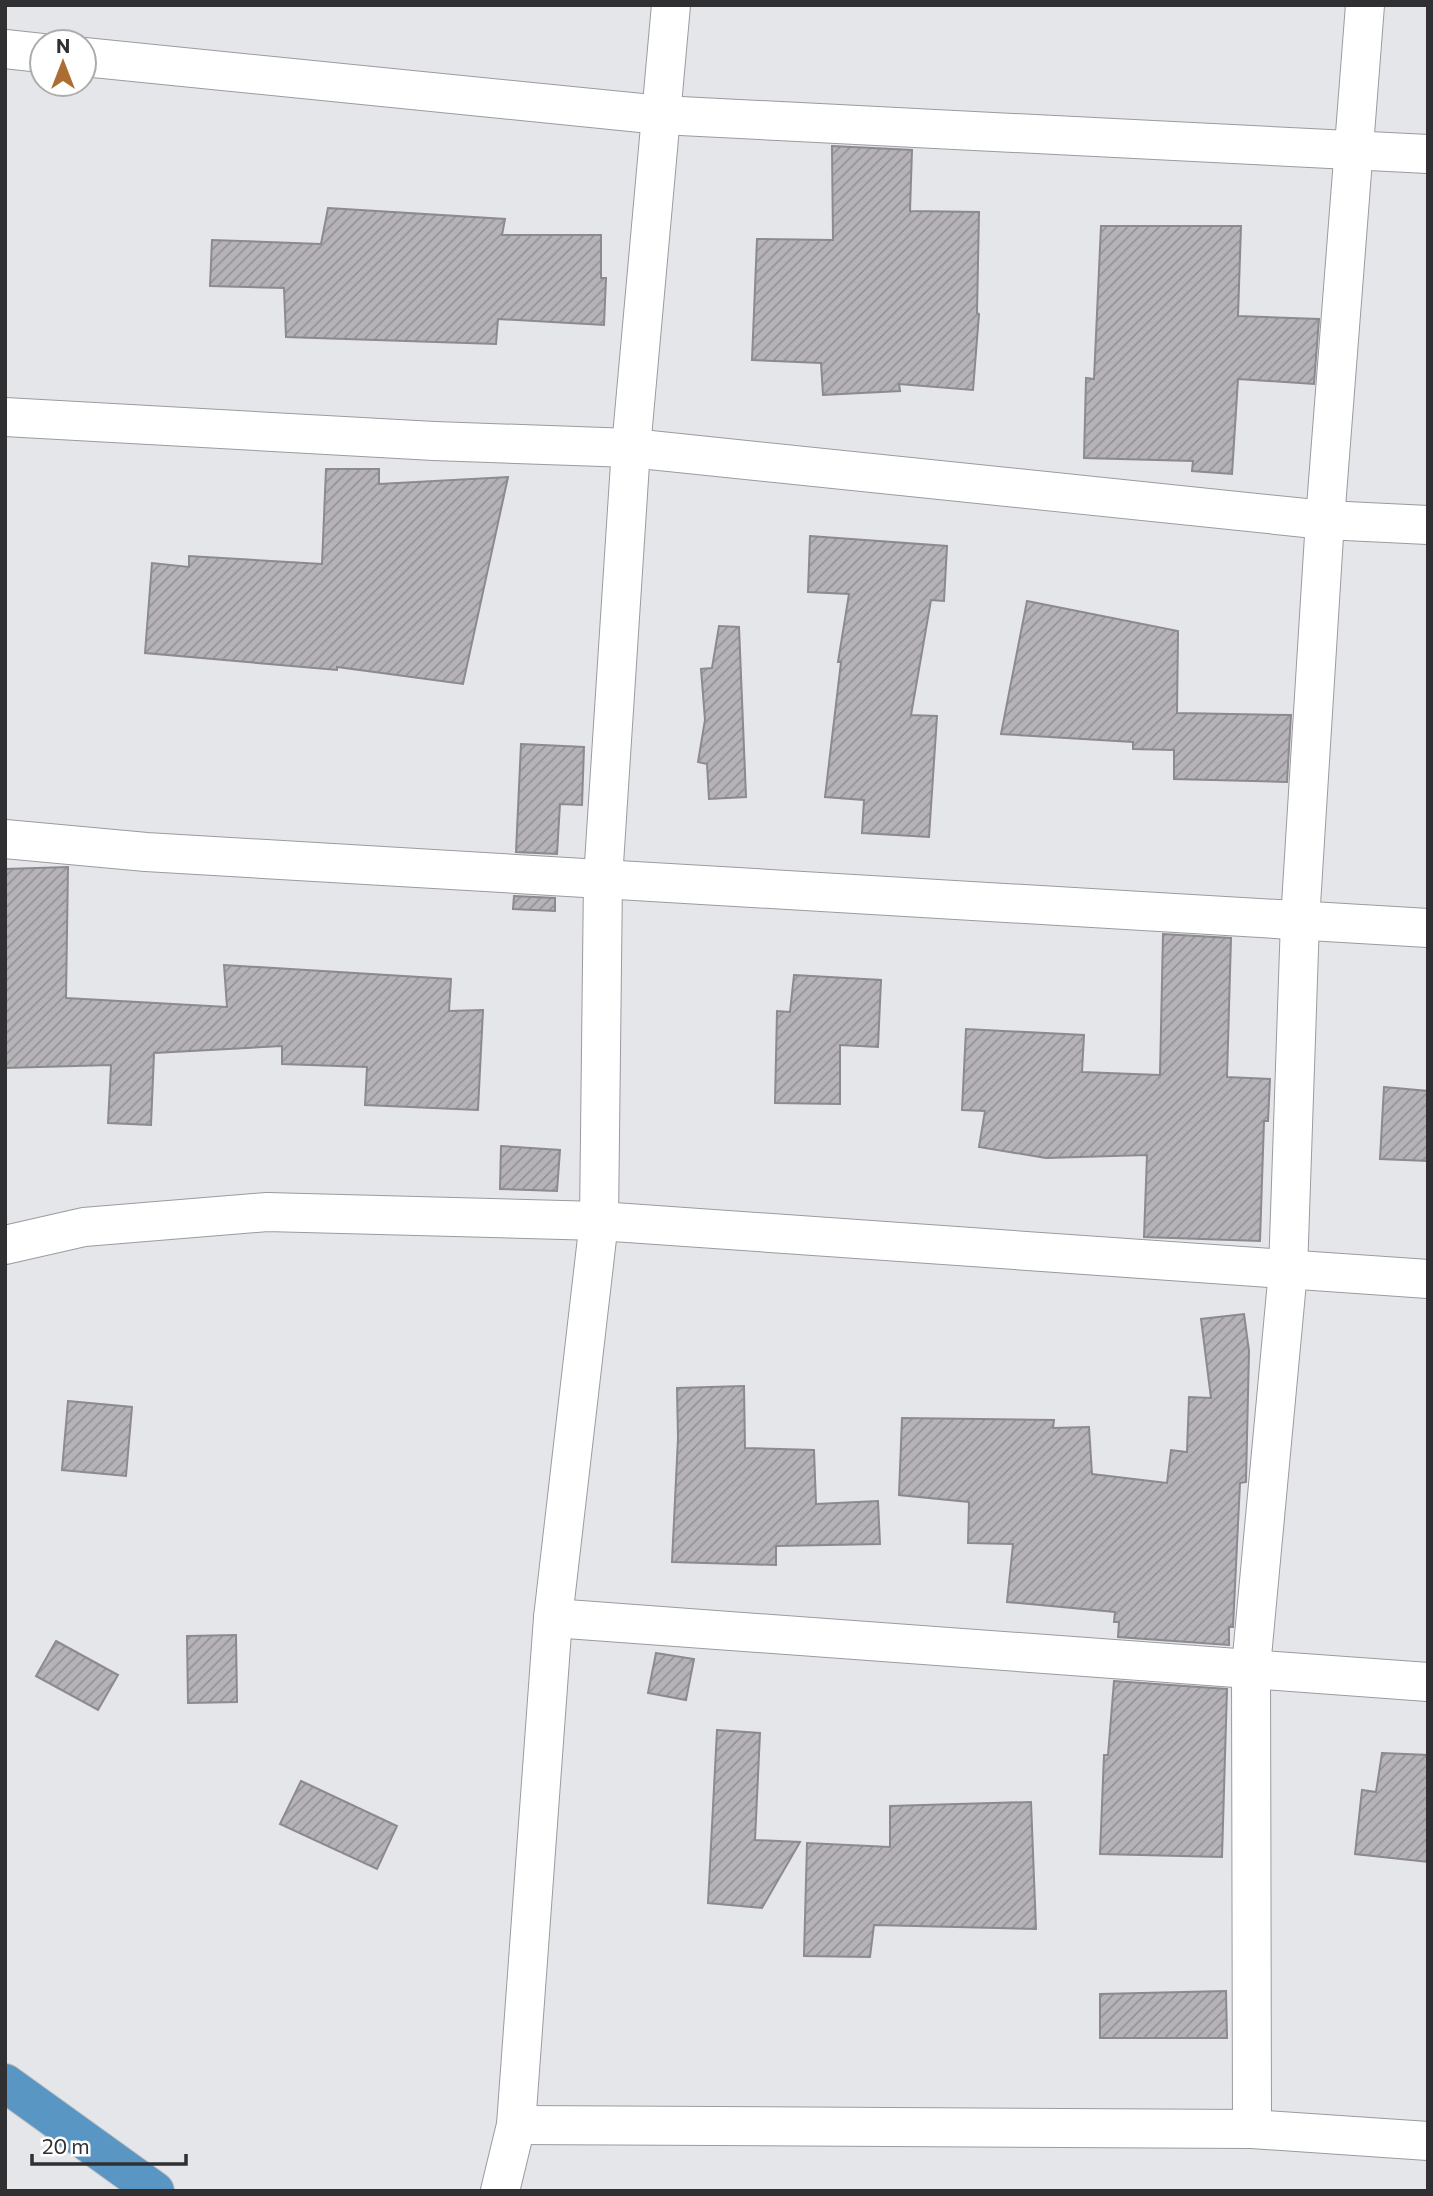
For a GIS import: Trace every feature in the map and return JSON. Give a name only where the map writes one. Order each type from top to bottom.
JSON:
[{"type":"highway","points":[[5,2083],[155,2191]]},
{"type":"street","points":[[500,2191],[516,2125],[553,1618],[599,1221],[603,879],[631,448],[671,5]]},
{"type":"street","points":[[1252,2129],[1251,1667],[1289,1271],[1300,920],[1325,520],[1365,5]]},
{"type":"street","points":[[5,49],[28,51]]},
{"type":"street","points":[[98,58],[661,115],[1428,154]]},
{"type":"street","points":[[5,417],[434,441],[631,448],[1325,520],[1428,525]]},
{"type":"street","points":[[5,839],[146,852],[1428,928]]},
{"type":"street","points":[[5,1245],[84,1227],[267,1212],[599,1221],[1428,1279]]},
{"type":"street","points":[[553,1618],[1428,1682]]},
{"type":"street","points":[[516,2125],[1252,2129],[1428,2141]]},
{"type":"building","points":[[832,146],[912,150],[910,211],[979,212],[979,314],[973,390],[899,384],[900,391],[823,395],[821,363],[752,360],[757,239],[833,240]]},
{"type":"building","points":[[328,208],[505,219],[502,235],[601,235],[601,278],[606,278],[604,325],[498,319],[496,344],[286,337],[284,288],[210,286],[212,240],[321,244]]},
{"type":"building","points":[[1101,226],[1241,226],[1238,316],[1319,319],[1314,384],[1238,379],[1232,474],[1192,471],[1193,461],[1084,458],[1086,378],[1094,379]]},
{"type":"building","points":[[326,469],[379,469],[379,484],[508,477],[463,684],[337,667],[337,670],[145,653],[152,563],[189,567],[189,556],[322,564]]},
{"type":"building","points":[[810,536],[947,546],[944,601],[931,600],[911,715],[937,716],[929,837],[862,833],[864,800],[825,797],[841,662],[838,662],[849,594],[808,592]]},
{"type":"building","points":[[1027,601],[1178,631],[1177,713],[1291,715],[1287,782],[1174,779],[1174,750],[1133,749],[1133,742],[1001,734]]},
{"type":"building","points":[[719,626],[739,627],[746,797],[709,799],[707,764],[698,762],[705,720],[701,669],[712,668]]},
{"type":"building","points":[[521,744],[584,747],[582,805],[560,804],[557,854],[516,852]]},
{"type":"building","points":[[68,867],[66,998],[227,1007],[224,965],[451,979],[449,1011],[483,1010],[478,1110],[365,1105],[367,1067],[282,1064],[282,1046],[154,1053],[151,1125],[108,1123],[111,1065],[5,1068],[5,869]]},
{"type":"building","points":[[514,896],[555,898],[555,911],[513,909]]},
{"type":"building","points":[[1163,934],[1231,938],[1227,1077],[1270,1079],[1268,1121],[1264,1121],[1260,1241],[1144,1237],[1147,1155],[1046,1158],[979,1147],[985,1111],[962,1110],[966,1029],[1084,1035],[1082,1072],[1160,1075]]},
{"type":"building","points":[[794,975],[881,980],[878,1047],[840,1045],[840,1104],[775,1103],[777,1011],[790,1012]]},
{"type":"building","points":[[1384,1087],[1428,1091],[1428,1161],[1380,1159]]},
{"type":"building","points":[[501,1146],[560,1150],[557,1191],[500,1189]]},
{"type":"building","points":[[1244,1314],[1249,1351],[1246,1482],[1240,1483],[1233,1627],[1229,1627],[1229,1645],[1118,1637],[1119,1622],[1114,1622],[1115,1612],[1007,1602],[1013,1544],[968,1543],[969,1502],[899,1495],[902,1418],[1054,1420],[1053,1428],[1089,1427],[1092,1474],[1167,1483],[1171,1450],[1187,1452],[1189,1397],[1211,1398],[1201,1319]]},
{"type":"building","points":[[744,1386],[745,1448],[814,1450],[816,1504],[878,1501],[880,1544],[776,1546],[776,1565],[672,1562],[678,1438],[677,1388]]},
{"type":"building","points":[[68,1401],[132,1407],[126,1476],[62,1470]]},
{"type":"building","points":[[236,1635],[237,1702],[188,1703],[187,1636]]},
{"type":"building","points":[[56,1641],[118,1675],[98,1710],[36,1676]]},
{"type":"building","points":[[656,1653],[694,1659],[686,1700],[648,1693]]},
{"type":"building","points":[[1114,1681],[1227,1689],[1222,1857],[1100,1854],[1104,1755],[1108,1755]]},
{"type":"building","points":[[717,1730],[760,1733],[755,1840],[800,1842],[762,1908],[708,1903]]},
{"type":"building","points":[[1382,1753],[1428,1755],[1428,1862],[1355,1854],[1362,1790],[1376,1792]]},
{"type":"building","points":[[301,1781],[397,1826],[377,1869],[280,1824]]},
{"type":"building","points":[[1031,1802],[1036,1929],[874,1925],[870,1957],[804,1956],[807,1843],[890,1847],[890,1806]]},
{"type":"building","points":[[1226,1991],[1227,2038],[1100,2038],[1100,1994]]}]
